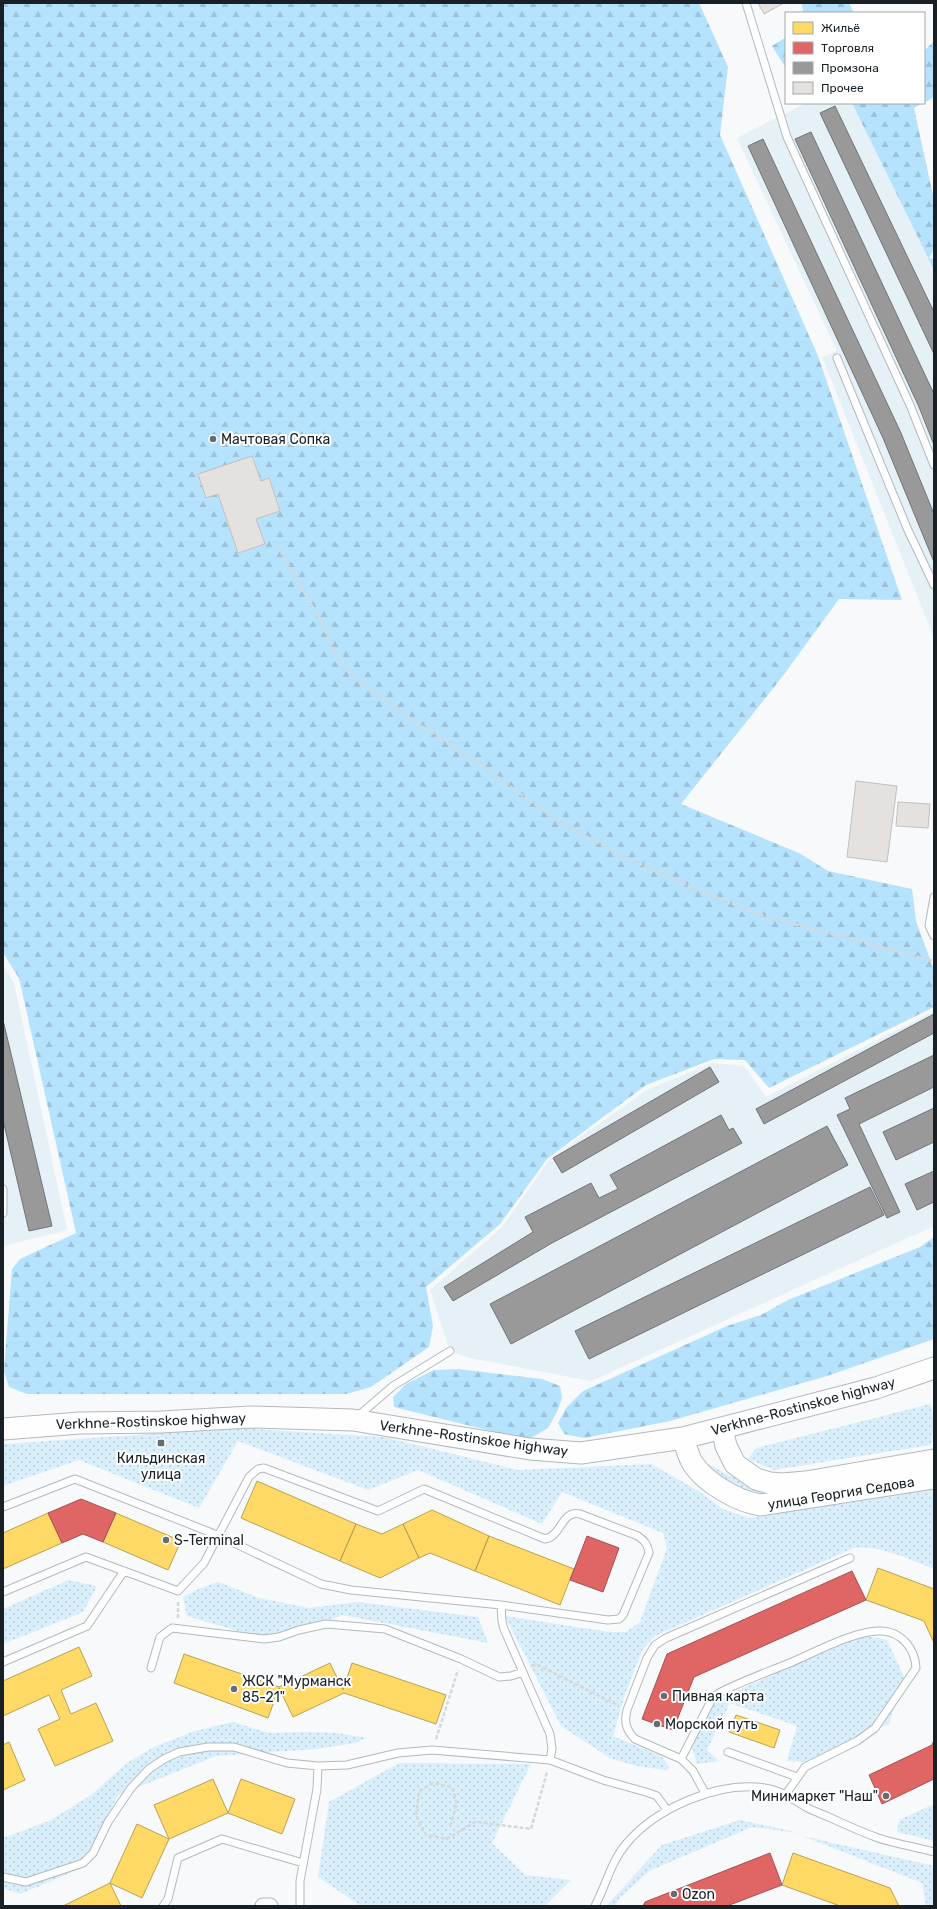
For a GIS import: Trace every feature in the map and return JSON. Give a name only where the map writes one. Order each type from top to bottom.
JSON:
[{"type":"street","name":"Verkhne-Rostinskoe highway","points":[[3,1429],[80,1423],[161,1422],[252,1417],[353,1420],[555,1451],[581,1453],[683,1438],[876,1388],[934,1368]]},
{"type":"street","name":"улица Георгия Седова","points":[[722,1428],[726,1446],[735,1464],[756,1479],[770,1483],[783,1484],[806,1482],[934,1460]]},
{"type":"street","name":"улица Георгия Седова","points":[[683,1438],[692,1462],[698,1472],[730,1495],[750,1503],[760,1505],[934,1478]]},
{"type":"street","points":[[263,1906],[270,1906]]},
{"type":"lane","points":[[746,3],[788,137],[910,405],[934,465]]},
{"type":"lane","points":[[837,358],[907,528],[934,585]]},
{"type":"lane","points":[[934,897],[929,926],[934,936]]},
{"type":"lane","points":[[3,1189],[3,1213]]},
{"type":"lane","points":[[353,1420],[394,1386],[450,1352]]},
{"type":"lane","points":[[3,1507],[75,1479],[217,1535],[321,1584],[351,1590],[501,1605],[608,1620],[619,1618],[626,1610],[648,1560],[649,1553],[648,1546],[644,1540],[638,1536],[576,1513],[568,1516],[553,1536],[545,1539],[424,1489],[378,1511],[264,1468],[258,1469],[249,1477],[217,1535],[204,1563],[178,1591],[86,1556],[3,1592]]},
{"type":"lane","points":[[705,1793],[693,1770],[681,1759],[635,1739],[626,1726],[625,1719],[627,1710],[647,1658],[655,1646],[666,1638],[850,1558]]},
{"type":"lane","points":[[3,1662],[87,1626],[124,1571]]},
{"type":"lane","points":[[501,1605],[504,1629],[550,1734],[552,1749],[550,1760]]},
{"type":"lane","points":[[151,1668],[160,1637],[172,1628],[178,1627],[264,1639],[279,1637],[299,1630],[326,1624],[385,1629],[499,1677],[511,1676],[523,1672]]},
{"type":"lane","points":[[681,1759],[712,1699],[722,1691],[857,1635],[882,1631],[891,1633],[903,1639],[912,1650],[916,1668],[879,1724],[857,1742],[812,1763],[797,1777],[786,1794]]},
{"type":"lane","points":[[3,1877],[26,1882],[83,1863],[93,1853],[108,1822],[131,1788],[149,1769],[179,1752],[208,1747],[234,1747],[287,1763],[318,1766],[347,1765],[398,1753],[432,1750],[550,1760],[602,1780],[657,1796],[667,1810]]},
{"type":"lane","points":[[728,1752],[797,1777]]},
{"type":"lane","points":[[300,1906],[300,1881],[317,1789],[318,1766]]},
{"type":"lane","points":[[595,1906],[613,1863],[626,1844],[642,1827],[667,1810],[705,1793],[730,1788],[764,1788],[786,1794],[806,1807],[879,1838],[934,1852]]},
{"type":"lane","points":[[163,1906],[168,1899],[178,1858],[222,1839],[303,1863]]},
{"type":"path","points":[[278,548],[318,616],[339,661],[364,685],[414,721],[480,764],[556,820],[619,854],[691,887],[760,915],[934,961]]},
{"type":"path","points":[[178,1591],[178,1627]]},
{"type":"path","points":[[432,1750],[461,1660]]},
{"type":"path","points":[[523,1672],[536,1664],[627,1710]]},
{"type":"path","points":[[450,1826],[457,1804],[452,1787],[433,1783],[419,1791],[416,1816],[426,1835],[447,1839],[475,1822],[531,1829],[550,1760]]},
{"type":"shaded area","points":[[804,104],[852,104],[934,270],[934,638],[822,357],[837,351],[737,138]]},
{"type":"shaded area","points":[[3,965],[14,983],[67,1230],[3,1246]]},
{"type":"shaded area","points":[[934,1011],[934,1226],[591,1381],[470,1358],[450,1351],[430,1290],[502,1227],[550,1159],[647,1090],[712,1063],[744,1066],[766,1097]]},
{"type":"shaded area","points":[[930,1404],[934,1424],[930,1445],[774,1470],[748,1459],[756,1448]]},
{"type":"shaded area","points":[[239,1428],[384,1437],[518,1470],[651,1464],[697,1490],[723,1509],[749,1518],[931,1490],[934,1491],[934,1569],[884,1551],[854,1548],[655,1636],[643,1649],[625,1694],[613,1736],[661,1756],[670,1768],[665,1770],[637,1766],[610,1758],[561,1726],[505,1616],[610,1632],[626,1632],[640,1622],[667,1548],[663,1533],[562,1492],[542,1524],[418,1470],[368,1490],[238,1441],[199,1508],[79,1460],[3,1486],[3,1444]]},
{"type":"shaded area","points":[[703,1461],[741,1481],[782,1493],[762,1498],[709,1476]]},
{"type":"shaded area","points":[[68,1580],[97,1586],[83,1612],[3,1644],[3,1609]]},
{"type":"shaded area","points":[[218,1582],[259,1598],[309,1608],[358,1602],[478,1617],[488,1643],[342,1615],[275,1642],[187,1616],[183,1597],[196,1590]]},
{"type":"shaded area","points":[[862,1635],[887,1640],[904,1677],[889,1724],[804,1762],[787,1761],[797,1726],[730,1703],[707,1750],[719,1761],[697,1764],[691,1743],[710,1703]]},
{"type":"shaded area","points":[[233,1722],[269,1733],[337,1733],[367,1738],[355,1743],[316,1749],[216,1756],[118,1795],[82,1868],[20,1894],[3,1888],[3,1838],[51,1820],[91,1795],[127,1763],[154,1747],[195,1731]]},
{"type":"shaded area","points":[[399,1763],[531,1764],[492,1843],[525,1875],[571,1880],[545,1906],[361,1906],[318,1877],[329,1802]]},
{"type":"shaded area","points":[[934,1804],[934,1841],[897,1832],[899,1820]]},
{"type":"shaded area","points":[[740,1820],[799,1833],[752,1827],[649,1871],[619,1899],[615,1906],[606,1906],[662,1845]]},
{"type":"shaded area","points":[[803,1836],[934,1866],[934,1906],[926,1906],[922,1883]]},
{"type":"green space","points":[[3,3],[699,3],[728,67],[720,135],[818,356],[902,600],[839,599],[782,677],[681,804],[799,853],[828,871],[912,889],[916,921],[934,970],[934,1007],[769,1088],[745,1060],[714,1059],[646,1085],[547,1159],[500,1224],[426,1287],[433,1326],[429,1347],[371,1387],[346,1394],[27,1394],[9,1387],[4,1371],[12,1269],[20,1259],[76,1233],[19,978],[3,953]]},
{"type":"green space","points":[[801,3],[849,3],[854,12],[802,12]]},
{"type":"green space","points":[[785,38],[785,66],[772,46]]},
{"type":"green space","points":[[934,41],[934,97],[925,102],[925,50]]},
{"type":"green space","points":[[852,104],[921,104],[914,108],[934,200],[934,249],[929,258],[934,259],[934,270]]},
{"type":"green space","points":[[934,1237],[934,1339],[827,1376],[670,1421],[584,1438],[564,1434],[558,1423],[566,1408],[583,1391],[727,1326],[761,1315],[788,1300],[920,1247]]},
{"type":"green space","points":[[458,1369],[542,1379],[560,1386],[562,1398],[557,1412],[548,1428],[531,1438],[511,1436],[394,1407],[393,1397],[406,1384],[434,1370]]},
{"type":"building: Жильё","points":[[257,1481],[356,1524],[340,1561],[241,1518]]},
{"type":"building: Жильё","points":[[432,1510],[489,1536],[475,1571],[430,1553],[419,1558],[403,1524]]},
{"type":"building: Жильё","points":[[48,1513],[62,1543],[3,1569],[3,1533]]},
{"type":"building: Жильё","points":[[116,1513],[181,1541],[168,1570],[103,1542]]},
{"type":"building: Жильё","points":[[356,1524],[382,1534],[403,1524],[419,1558],[380,1578],[340,1561]]},
{"type":"building: Жильё","points":[[489,1536],[574,1569],[560,1605],[475,1571]]},
{"type":"building: Жильё","points":[[878,1568],[934,1589],[934,1643],[924,1621],[866,1600]]},
{"type":"building: Жильё","points":[[79,1647],[92,1676],[61,1690],[71,1714],[96,1703],[113,1741],[55,1766],[38,1729],[60,1719],[49,1695],[3,1716],[3,1681]]},
{"type":"building: Жильё","name":"ЖСК \"Мурманск 85-21\"","points":[[184,1654],[279,1687],[330,1663],[343,1690],[352,1663],[446,1695],[436,1724],[344,1693],[293,1717],[279,1688],[268,1718],[174,1683]]},
{"type":"building: Жильё","points":[[736,1715],[780,1730],[774,1748],[729,1732]]},
{"type":"building: Жильё","points":[[9,1742],[25,1780],[3,1790],[3,1745]]},
{"type":"building: Жильё","points":[[213,1779],[228,1813],[169,1839],[154,1805]]},
{"type":"building: Жильё","points":[[241,1779],[295,1799],[282,1834],[228,1813]]},
{"type":"building: Жильё","points":[[137,1824],[169,1839],[142,1898],[110,1883]]},
{"type":"building: Жильё","points":[[793,1853],[890,1888],[899,1906],[840,1906],[782,1885]]},
{"type":"building: Жильё","points":[[110,1883],[121,1906],[63,1906]]},
{"type":"building: Торговля","points":[[81,1499],[116,1513],[103,1542],[83,1534],[62,1543],[48,1513]]},
{"type":"building: Торговля","points":[[587,1536],[619,1548],[603,1592],[570,1580]]},
{"type":"building: Торговля","points":[[852,1571],[866,1600],[694,1677],[673,1730],[642,1719],[667,1654]]},
{"type":"building: Торговля","points":[[934,1740],[934,1779],[882,1804],[869,1775],[932,1745]]},
{"type":"building: Торговля","points":[[770,1853],[782,1885],[727,1906],[643,1906],[645,1902]]},
{"type":"building: Промзона","points":[[835,106],[934,312],[934,354],[820,113]]},
{"type":"building: Промзона","points":[[811,132],[934,394],[934,445],[919,407],[795,139]]},
{"type":"building: Промзона","points":[[763,139],[901,433],[934,514],[934,562],[883,438],[748,146]]},
{"type":"building: Промзона","points":[[934,1014],[934,1033],[764,1124],[756,1109]]},
{"type":"building: Промзона","points":[[3,1020],[52,1226],[29,1231],[3,1120]]},
{"type":"building: Промзона","points":[[934,1055],[934,1087],[859,1124],[900,1212],[887,1218],[837,1115],[850,1109],[845,1098]]},
{"type":"building: Промзона","points":[[710,1067],[719,1082],[562,1173],[553,1158]]},
{"type":"building: Промзона","points":[[934,1108],[934,1142],[896,1160],[883,1132]]},
{"type":"building: Промзона","points":[[721,1115],[729,1130],[733,1128],[742,1143],[552,1243],[453,1301],[444,1287],[533,1232],[525,1217],[591,1183],[599,1198],[618,1189],[610,1175]]},
{"type":"building: Промзона","points":[[827,1126],[848,1165],[511,1344],[490,1304]]},
{"type":"building: Промзона","points":[[934,1171],[934,1202],[917,1210],[905,1184]]},
{"type":"building: Промзона","points":[[870,1187],[884,1215],[589,1359],[575,1331]]},
{"type":"building: Прочее","points":[[758,3],[784,3],[764,14]]},
{"type":"building: Прочее","points":[[252,456],[261,481],[269,478],[280,511],[256,519],[265,544],[238,553],[218,494],[206,498],[198,474]]},
{"type":"building: Прочее","points":[[856,781],[897,786],[887,862],[847,857]]},
{"type":"building: Прочее","points":[[898,802],[930,804],[928,828],[896,826]]},
{"type":"place","name":"Мачтовая Сопка","points":[[213,439]]},
{"type":"place","name":"Кильдинская улица","points":[[161,1443]]},
{"type":"place","name":"S-Terminal","points":[[166,1540]]},
{"type":"place","name":"ЖСК \"Мурманск 85-21\"","points":[[234,1689]]},
{"type":"place","name":"Пивная карта","points":[[664,1696]]},
{"type":"place","name":"Морской путь","points":[[657,1724]]},
{"type":"place","name":"Минимаркет \"Наш\"","points":[[886,1796]]},
{"type":"place","name":"Ozon","points":[[674,1894]]}]
